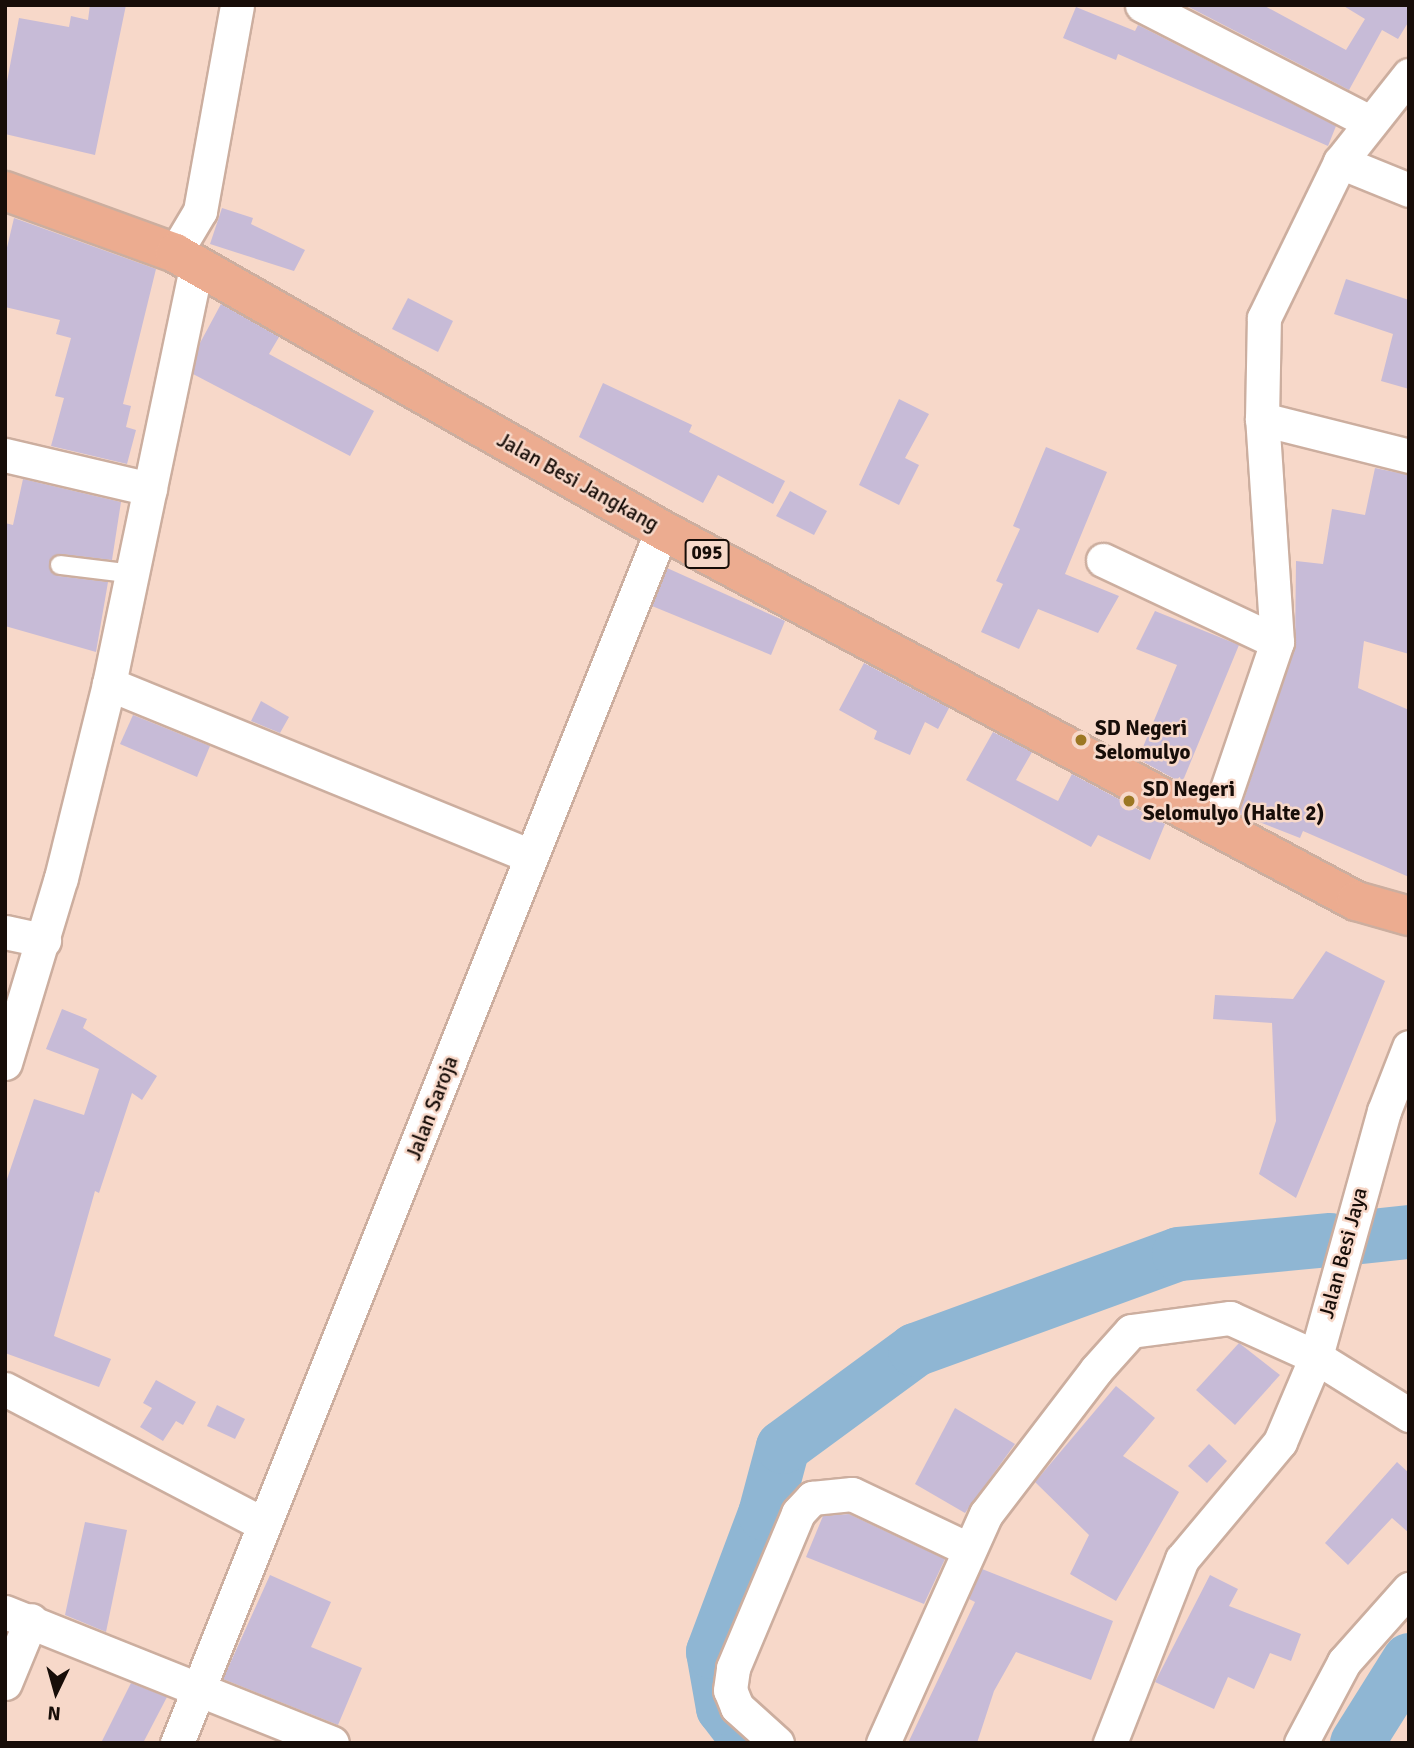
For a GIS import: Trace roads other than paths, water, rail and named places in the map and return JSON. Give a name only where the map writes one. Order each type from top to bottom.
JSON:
[{"type":"main road","name":"Jalan Besi Jangkang","points":[[5,191],[185,259],[662,530],[1356,901],[1409,916]]},
{"type":"street","points":[[5,1063],[44,940],[134,575],[185,259],[200,211],[237,5]]},
{"type":"street","points":[[1143,5],[1368,121]]},
{"type":"street","points":[[1215,824],[1277,642],[1262,419],[1264,318],[1339,162],[1368,121],[1409,75]]},
{"type":"street","points":[[1339,162],[1409,190]]},
{"type":"street","points":[[1262,419],[1409,456]]},
{"type":"street","points":[[5,455],[150,489]]},
{"type":"street","name":"Jalan Saroja","points":[[177,1743],[261,1523],[401,1190],[528,855],[662,530]]},
{"type":"street","points":[[1102,560],[1277,642]]},
{"type":"street","points":[[109,684],[528,855]]},
{"type":"street","points":[[5,932],[44,940]]},
{"type":"street","name":"Jalan Besi Jaya","points":[[1110,1743],[1182,1559],[1280,1441],[1316,1357],[1384,1111],[1409,1048]]},
{"type":"street","points":[[883,1743],[986,1514],[1131,1331],[1230,1318],[1316,1357],[1409,1415]]},
{"type":"street","points":[[5,1389],[261,1523]]},
{"type":"street","points":[[777,1743],[737,1707],[730,1690],[733,1668],[798,1513],[812,1499],[852,1494],[968,1549]]},
{"type":"street","points":[[1301,1743],[1343,1662],[1409,1589]]},
{"type":"street","points":[[5,1682],[18,1616],[198,1685],[332,1743]]},
{"type":"lane","points":[[60,565],[134,575]]},
{"type":"waterway","points":[[1362,1237],[1409,1232]]},
{"type":"waterway","points":[[750,1743],[723,1708],[713,1652],[765,1514],[783,1447],[915,1350],[1179,1254],[1330,1240]]},
{"type":"waterway","points":[[1357,1743],[1409,1660]]},
{"type":"place","name":"SD Negeri Selomulyo","points":[[1081,740]]},
{"type":"place","name":"SD Negeri Selomulyo (Halte 2)","points":[[1129,801]]}]
